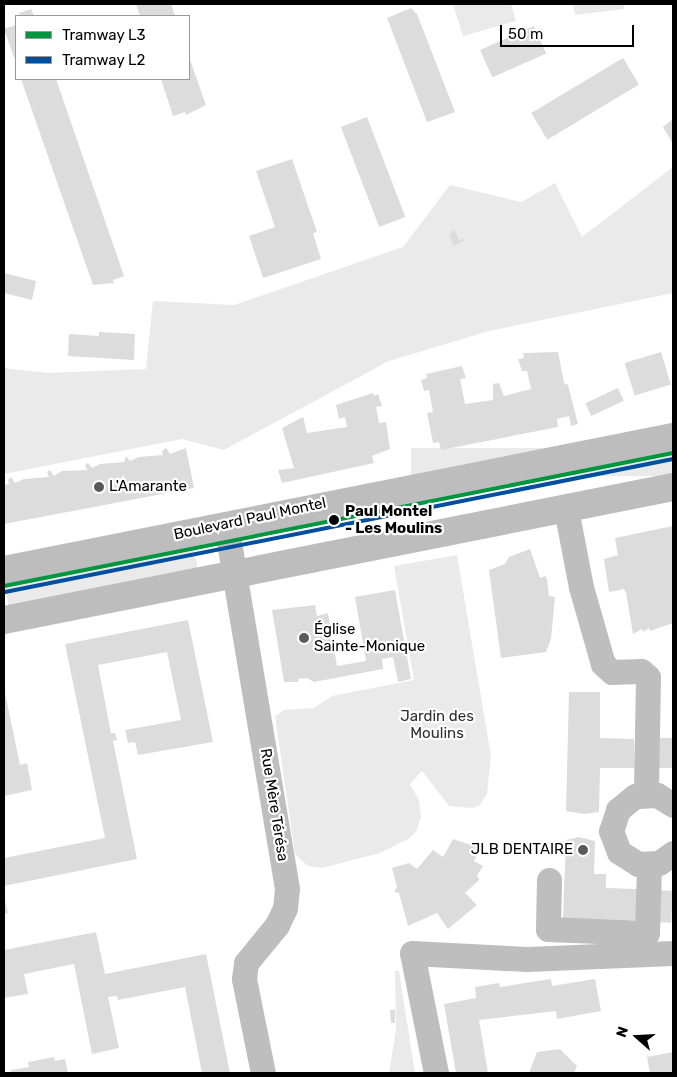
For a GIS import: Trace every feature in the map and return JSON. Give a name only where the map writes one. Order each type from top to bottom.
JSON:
[{"type":"main road","name":"Boulevard Paul Montel","points":[[4,570],[226,524],[673,437]]},
{"type":"main road","points":[[4,620],[236,576],[673,487]]},
{"type":"street","points":[[566,509],[581,587],[603,664],[612,672],[641,671],[648,677],[646,794]]},
{"type":"street","name":"Rue Mère Térésa","points":[[226,524],[287,890],[285,908],[277,925],[246,963],[244,979],[263,1073]]},
{"type":"street","points":[[673,805],[657,795],[635,796],[621,805],[613,820],[612,831],[619,852],[633,862],[649,865],[673,853]]},
{"type":"street","points":[[548,880],[548,929],[647,932],[649,865]]},
{"type":"street","points":[[436,1073],[412,953],[527,959],[673,953]]},
{"type":"green space","points":[[453,4],[511,4],[516,21],[463,36]]},
{"type":"green space","points":[[573,4],[624,4],[624,9],[575,15]]},
{"type":"green space","points":[[673,167],[673,293],[489,331],[389,361],[224,450],[182,439],[4,474],[4,368],[48,373],[146,369],[153,301],[234,305],[403,247],[450,185],[521,202],[555,183],[582,237]]},
{"type":"green space","points":[[411,448],[673,448],[673,476],[411,476]]},
{"type":"green space","points":[[193,544],[198,570],[9,606],[4,581]]},
{"type":"green space","name":"Jardin des Moulins","points":[[457,555],[491,756],[487,794],[480,805],[473,808],[449,806],[422,771],[410,784],[419,800],[421,817],[416,832],[408,839],[380,853],[322,868],[308,866],[295,854],[275,716],[284,710],[314,708],[332,696],[414,680],[394,566]]},
{"type":"green space","points":[[395,971],[399,971],[415,1073],[389,1073],[396,1030]]},
{"type":"building","points":[[136,4],[171,4],[175,15],[140,15]]},
{"type":"building","points":[[411,8],[417,14],[455,112],[427,122],[387,18]]},
{"type":"building","points":[[31,9],[34,15],[20,15],[19,13]]},
{"type":"building","points":[[15,25],[15,60],[4,29]]},
{"type":"building","points":[[534,26],[546,53],[492,77],[480,50]]},
{"type":"building","points":[[623,58],[639,85],[547,140],[531,113]]},
{"type":"building","points":[[190,60],[206,105],[186,115],[185,112],[173,116],[161,80],[190,80]]},
{"type":"building","points":[[21,80],[56,80],[124,276],[113,280],[114,283],[93,285]]},
{"type":"building","points":[[367,117],[405,217],[379,227],[341,127]]},
{"type":"building","points":[[673,119],[673,144],[663,127]]},
{"type":"building","points":[[292,159],[317,232],[313,233],[321,259],[263,278],[249,236],[275,227],[256,171]]},
{"type":"building","points":[[454,229],[459,240],[463,238],[464,241],[454,246],[449,235]]},
{"type":"building","points":[[4,273],[36,281],[32,300],[4,293]]},
{"type":"building","points":[[99,332],[135,334],[134,360],[68,356],[69,334],[99,336]]},
{"type":"building","points":[[558,352],[564,383],[568,385],[578,424],[571,426],[569,416],[557,419],[558,427],[441,450],[439,442],[433,443],[427,413],[433,412],[429,390],[424,391],[421,380],[427,378],[426,374],[462,366],[466,378],[460,379],[465,404],[493,400],[493,384],[499,383],[504,396],[531,389],[527,371],[522,371],[518,359],[524,358],[523,353]]},
{"type":"building","points":[[661,352],[671,385],[635,396],[625,363]]},
{"type":"building","points":[[618,388],[624,401],[591,416],[585,403]]},
{"type":"building","points":[[373,393],[374,396],[378,394],[382,406],[376,407],[379,423],[386,422],[390,449],[372,456],[374,463],[282,483],[278,470],[294,468],[282,428],[303,417],[307,433],[347,427],[345,417],[339,419],[336,405]]},
{"type":"building","name":"L'Amarante","points":[[166,448],[170,454],[186,448],[194,488],[4,524],[4,485],[9,484],[8,480],[11,477],[15,483],[24,479],[49,477],[47,472],[50,470],[54,476],[62,471],[87,470],[85,465],[88,463],[92,468],[100,464],[124,462],[126,456],[130,461],[139,457],[163,455],[162,451]]},
{"type":"building","points":[[673,526],[673,623],[650,631],[649,628],[643,632],[642,629],[633,634],[626,593],[624,589],[609,592],[604,559],[618,555],[615,538]]},
{"type":"building","points":[[530,549],[540,578],[545,576],[547,579],[549,596],[555,597],[551,639],[546,652],[501,658],[489,570],[505,564],[509,557]]},
{"type":"building","name":"Église Sainte-Monique","points":[[395,590],[411,679],[398,682],[393,657],[382,659],[383,669],[314,682],[307,678],[298,679],[298,682],[284,682],[272,610],[315,605],[317,616],[328,613],[337,666],[366,661],[355,597]]},
{"type":"building","points":[[188,620],[213,742],[138,755],[135,742],[128,743],[125,730],[181,720],[167,652],[98,665],[111,733],[115,733],[117,740],[113,741],[137,859],[4,886],[4,858],[105,838],[65,644]]},
{"type":"building","points":[[4,688],[20,765],[27,763],[32,790],[4,796]]},
{"type":"building","points":[[569,692],[600,692],[600,738],[634,739],[635,768],[600,768],[599,812],[584,814],[566,811]]},
{"type":"building","points":[[655,738],[673,738],[673,768],[655,768]]},
{"type":"building","points":[[579,837],[595,841],[594,874],[606,874],[606,888],[637,889],[637,920],[563,919],[566,840]]},
{"type":"building","points":[[453,839],[480,848],[474,861],[483,866],[477,875],[479,880],[465,893],[477,905],[448,929],[437,913],[408,926],[399,893],[394,892],[397,887],[392,868],[409,863],[417,869],[433,850],[443,857]]},
{"type":"building","points":[[656,890],[673,891],[671,923],[654,922]]},
{"type":"building","points":[[4,897],[8,913],[4,914]]},
{"type":"building","points":[[96,932],[105,974],[206,954],[230,1073],[202,1073],[185,987],[118,1000],[117,996],[108,997],[119,1048],[92,1054],[74,964],[24,974],[28,994],[4,998],[4,950]]},
{"type":"building","points":[[551,979],[552,986],[595,979],[601,1011],[557,1019],[556,1011],[479,1020],[488,1073],[456,1073],[444,1004],[476,998],[475,987],[499,983],[500,987]]},
{"type":"building","points":[[390,1010],[395,1010],[395,1023],[391,1023]]},
{"type":"building","points":[[560,1049],[577,1066],[574,1073],[529,1073],[537,1052]]},
{"type":"building","points":[[673,1052],[673,1073],[650,1073],[647,1057]]},
{"type":"building","points":[[54,1057],[55,1061],[65,1059],[68,1073],[11,1073],[11,1070],[29,1067],[28,1062]]},
{"type":"tram line","name":"L3","points":[[4,586],[673,453]]},
{"type":"tram line","name":"L2","points":[[5,592],[673,459]]},
{"type":"place","name":"L'Amarante","points":[[99,487]]},
{"type":"place","name":"Paul Montel - Les Moulins","points":[[334,520]]},
{"type":"place","name":"Église Sainte-Monique","points":[[304,638]]},
{"type":"place","name":"JLB DENTAIRE","points":[[583,850]]}]
